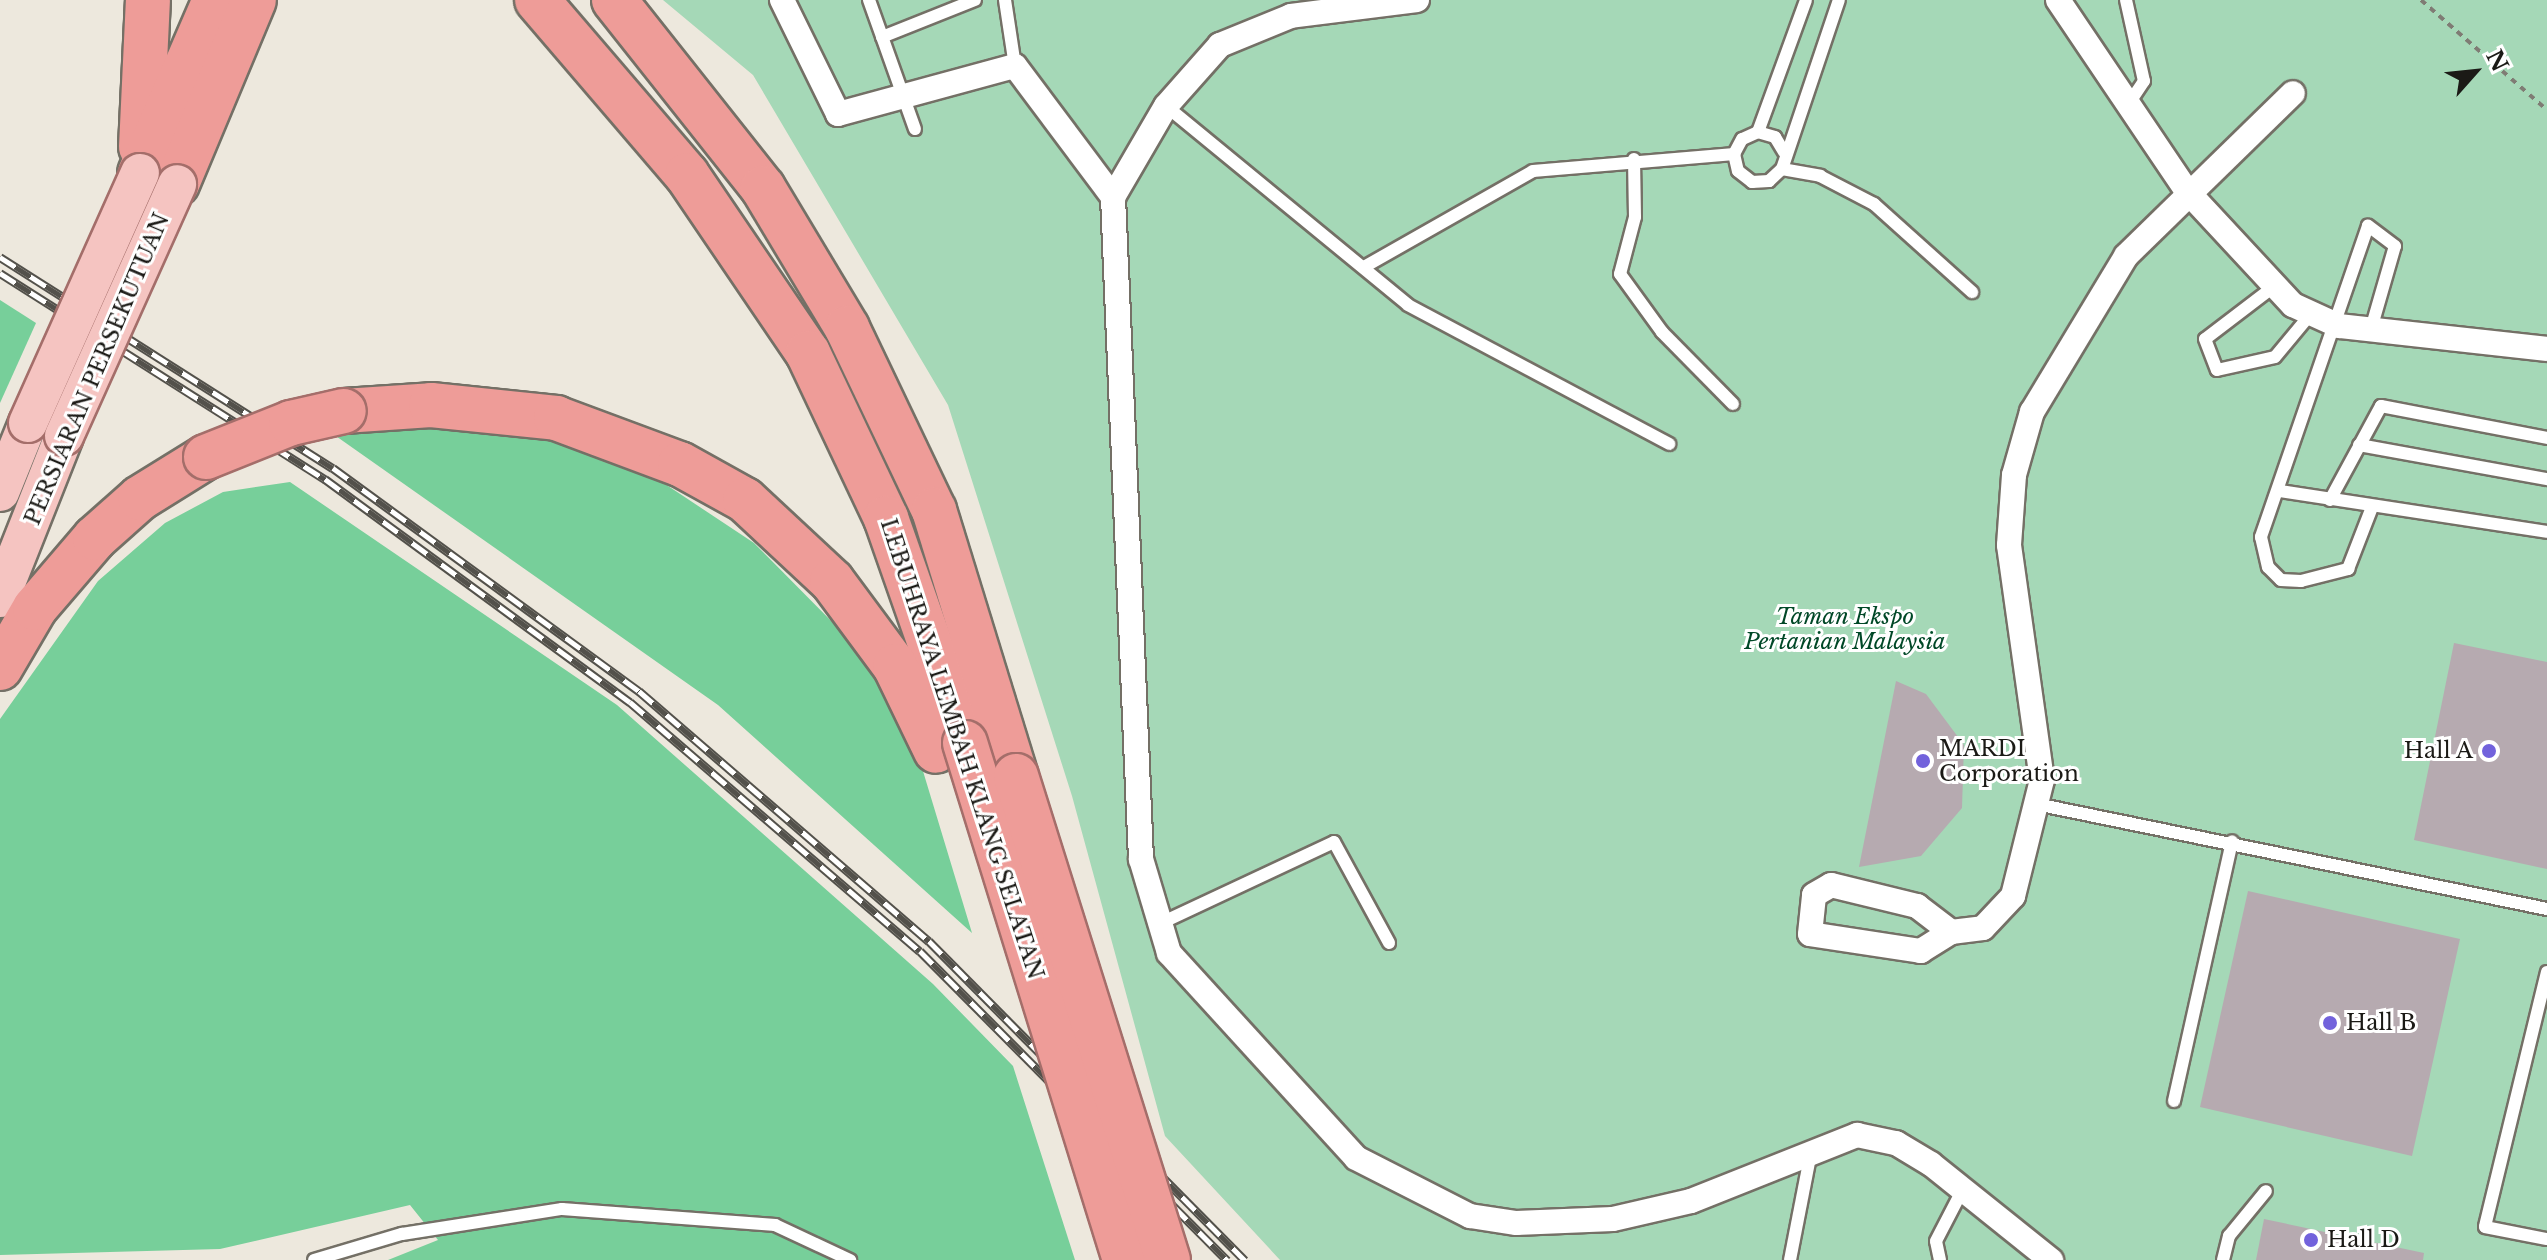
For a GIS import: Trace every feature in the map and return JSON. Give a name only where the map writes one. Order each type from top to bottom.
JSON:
[{"type":"highway","points":[[148,0],[158,179]]},
{"type":"highway","points":[[158,179],[215,0]]},
{"type":"highway","points":[[158,179],[254,0]]},
{"type":"highway","name":"LEBUHRAYA LEMBAH KLANG SELATAN","points":[[537,0],[687,175],[808,353],[886,518],[950,747],[1125,1260]]},
{"type":"highway","name":"LEBUHRAYA LEMBAH KLANG SELATAN","points":[[614,0],[763,188],[847,328],[934,510],[1168,1260]]},
{"type":"highway","points":[[0,668],[35,608],[95,538],[140,498],[206,457],[291,423],[344,411],[431,405],[556,418],[680,464],[745,500],[832,581],[950,747],[1098,1260]]},
{"type":"main road","name":"PERSIARAN PERSEKUTUAN","points":[[0,492],[28,423],[158,179]]},
{"type":"main road","name":"PERSIARAN PERSEKUTUAN","points":[[0,598],[64,436],[158,179]]},
{"type":"street","points":[[782,0],[829,108],[848,116],[1015,66],[1113,197]]},
{"type":"street","points":[[1417,0],[1254,28],[1220,45],[1166,106],[1113,197],[1124,591],[1141,859],[1156,925],[1196,988],[1356,1158],[1470,1216],[1516,1223],[1613,1219],[1691,1201],[1812,1149],[1857,1135],[1896,1143],[1963,1189],[2051,1260]]},
{"type":"street","points":[[2058,0],[2186,190],[2272,288],[2309,316],[2339,326],[2547,349]]},
{"type":"street","points":[[1951,932],[1917,906],[1831,885],[1814,895],[1810,934],[1921,951],[1951,932],[1983,928],[2013,896],[2042,780],[2009,545],[2014,475],[2046,378],[2126,256],[2186,190],[2293,93]]},
{"type":"lane","points":[[869,0],[915,129]]},
{"type":"lane","points":[[882,37],[975,0]]},
{"type":"lane","points":[[1005,0],[1015,66]]},
{"type":"lane","points":[[1758,132],[1806,0]]},
{"type":"lane","points":[[1784,152],[1775,137],[1758,132],[1742,139],[1734,154],[1738,171],[1752,182],[1769,181],[1782,169],[1784,152],[1839,0]]},
{"type":"lane","points":[[2126,0],[2144,81],[2128,105]]},
{"type":"lane","points":[[1166,106],[1364,267],[1446,327],[1669,444]]},
{"type":"lane","points":[[1364,267],[1533,171],[1634,159],[1734,154]]},
{"type":"lane","points":[[1634,159],[1635,217],[1620,274],[1662,332],[1733,404]]},
{"type":"lane","points":[[1782,169],[1820,176],[1874,204],[1972,292]]},
{"type":"lane","points":[[2371,329],[2395,246],[2368,226],[2339,326],[2261,537],[2268,567],[2281,580],[2348,569],[2372,507]]},
{"type":"lane","points":[[2272,288],[2205,339],[2217,370],[2275,357],[2309,316]]},
{"type":"lane","points":[[2330,500],[2381,406],[2547,438]]},
{"type":"lane","points":[[2359,445],[2547,479]]},
{"type":"lane","points":[[2280,491],[2547,532]]},
{"type":"lane","points":[[2036,804],[2232,841],[2547,909]]},
{"type":"lane","points":[[2174,1101],[2232,841]]},
{"type":"lane","points":[[1156,925],[1334,842],[1389,943]]},
{"type":"lane","points":[[2547,972],[2485,1227],[2547,1239]]},
{"type":"lane","points":[[1790,1260],[1812,1149]]},
{"type":"lane","points":[[1940,1260],[1936,1241],[1963,1189]]},
{"type":"lane","points":[[2223,1260],[2229,1236],[2266,1191]]},
{"type":"lane","points":[[314,1260],[402,1234],[562,1209],[775,1225],[850,1260]]},
{"type":"path","points":[[2421,0],[2547,110]]},
{"type":"green space","name":"Taman Ekspo Pertanian Malaysia","points":[[663,0],[2547,0],[2547,1260],[1280,1260],[1165,1136],[1072,796],[948,405],[753,75]]},
{"type":"green space","points":[[0,300],[36,323],[0,403]]},
{"type":"green space","points":[[460,427],[550,439],[650,474],[754,543],[851,641],[916,748],[972,933],[718,705],[333,434]]},
{"type":"green space","points":[[290,482],[617,705],[933,984],[1013,1066],[1075,1260],[388,1260],[438,1240],[410,1205],[220,1249],[0,1255],[0,719],[98,581],[165,523],[223,492]]},
{"type":"building","name":"Hall A","points":[[2454,643],[2547,662],[2547,869],[2414,840]]},
{"type":"building","name":"MARDI Corporation","points":[[1896,681],[1926,694],[1964,745],[1962,808],[1921,856],[1859,867]]},
{"type":"building","name":"Hall B","points":[[2248,891],[2460,939],[2412,1156],[2200,1107]]},
{"type":"building","name":"Hall D","points":[[2264,1219],[2424,1253],[2423,1260],[2256,1260]]},
{"type":"railway","points":[[0,257],[333,468],[639,691],[929,941],[1245,1260]]},
{"type":"railway","points":[[0,273],[325,479],[630,702],[920,951],[1227,1260]]},
{"type":"place","name":"Hall A","points":[[2489,751]]},
{"type":"place","name":"MARDI Corporation","points":[[1923,761]]},
{"type":"place","name":"Hall B","points":[[2330,1023]]},
{"type":"place","name":"Hall D","points":[[2311,1240]]}]
